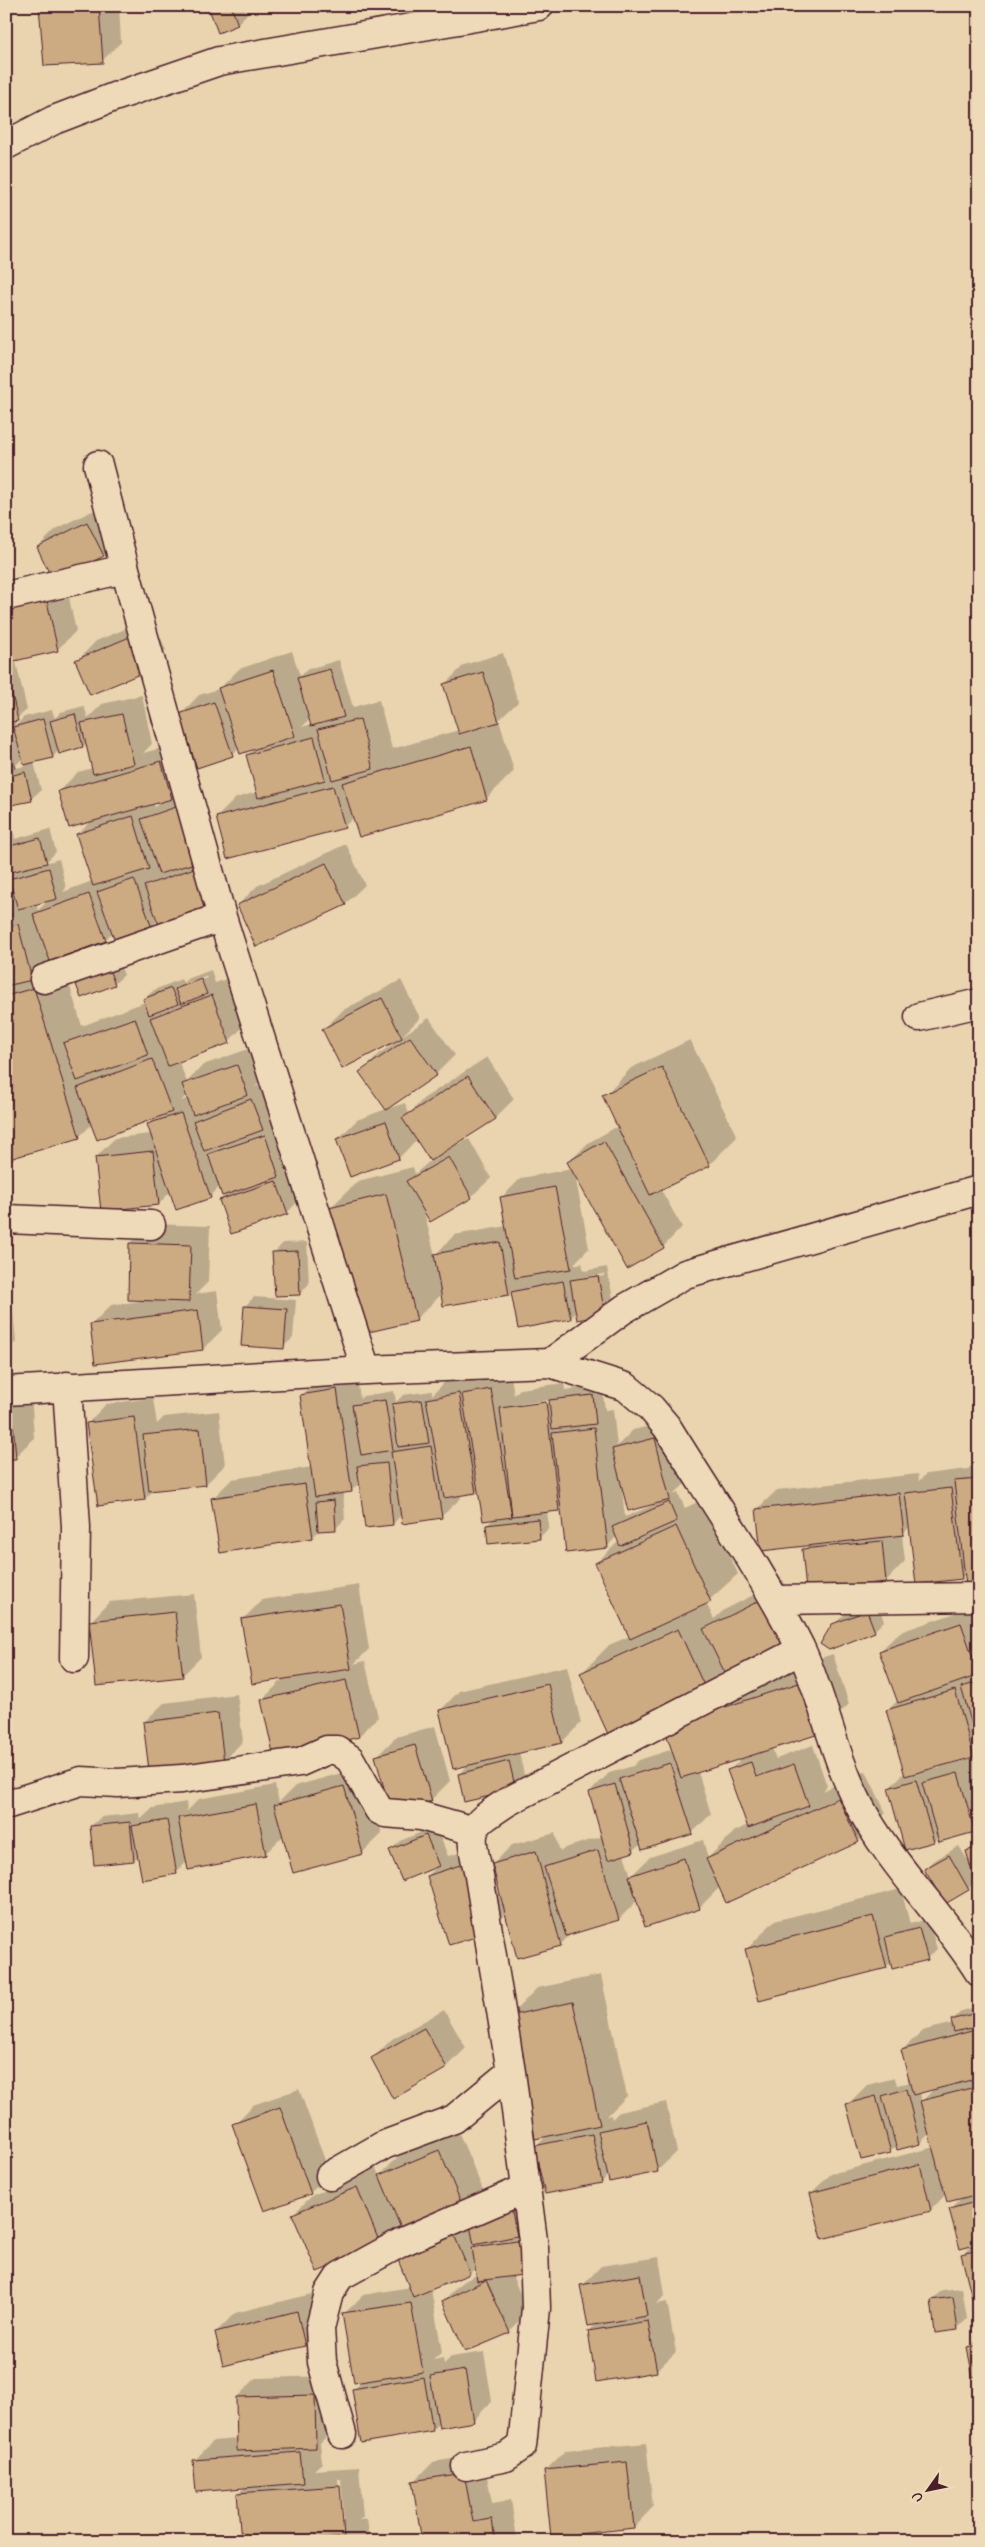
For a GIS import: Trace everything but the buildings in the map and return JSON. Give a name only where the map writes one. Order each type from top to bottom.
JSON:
[{"type":"street","points":[[6,145],[54,120],[114,96],[219,61],[539,6]]},
{"type":"street","points":[[98,465],[124,569],[222,917],[366,1370]]},
{"type":"street","points":[[6,596],[124,569]]},
{"type":"street","points":[[44,980],[222,917]]},
{"type":"street","points":[[919,1017],[979,1003]]},
{"type":"street","points":[[550,1363],[624,1309],[685,1274],[979,1190]]},
{"type":"street","points":[[6,1219],[151,1225]]},
{"type":"street","points":[[6,1391],[366,1370],[550,1363],[626,1387],[651,1408],[667,1427],[775,1600],[801,1650],[859,1804],[895,1861],[967,1953],[979,1972]]},
{"type":"street","points":[[67,1386],[76,1527],[74,1658]]},
{"type":"street","points":[[775,1600],[979,1597]]},
{"type":"street","points":[[466,2466],[506,2458],[522,2446],[536,2308],[534,2248],[512,2072],[478,1870],[470,1840],[478,1821],[507,1802],[801,1650]]},
{"type":"street","points":[[6,1804],[81,1781],[118,1783],[182,1779],[300,1762],[327,1750],[337,1750],[350,1759],[379,1810],[385,1813],[421,1816],[474,1831]]},
{"type":"street","points":[[330,2176],[384,2145],[454,2119],[512,2072]]},
{"type":"street","points":[[342,2434],[322,2362],[320,2328],[329,2293],[340,2276],[402,2242],[527,2188]]}]
